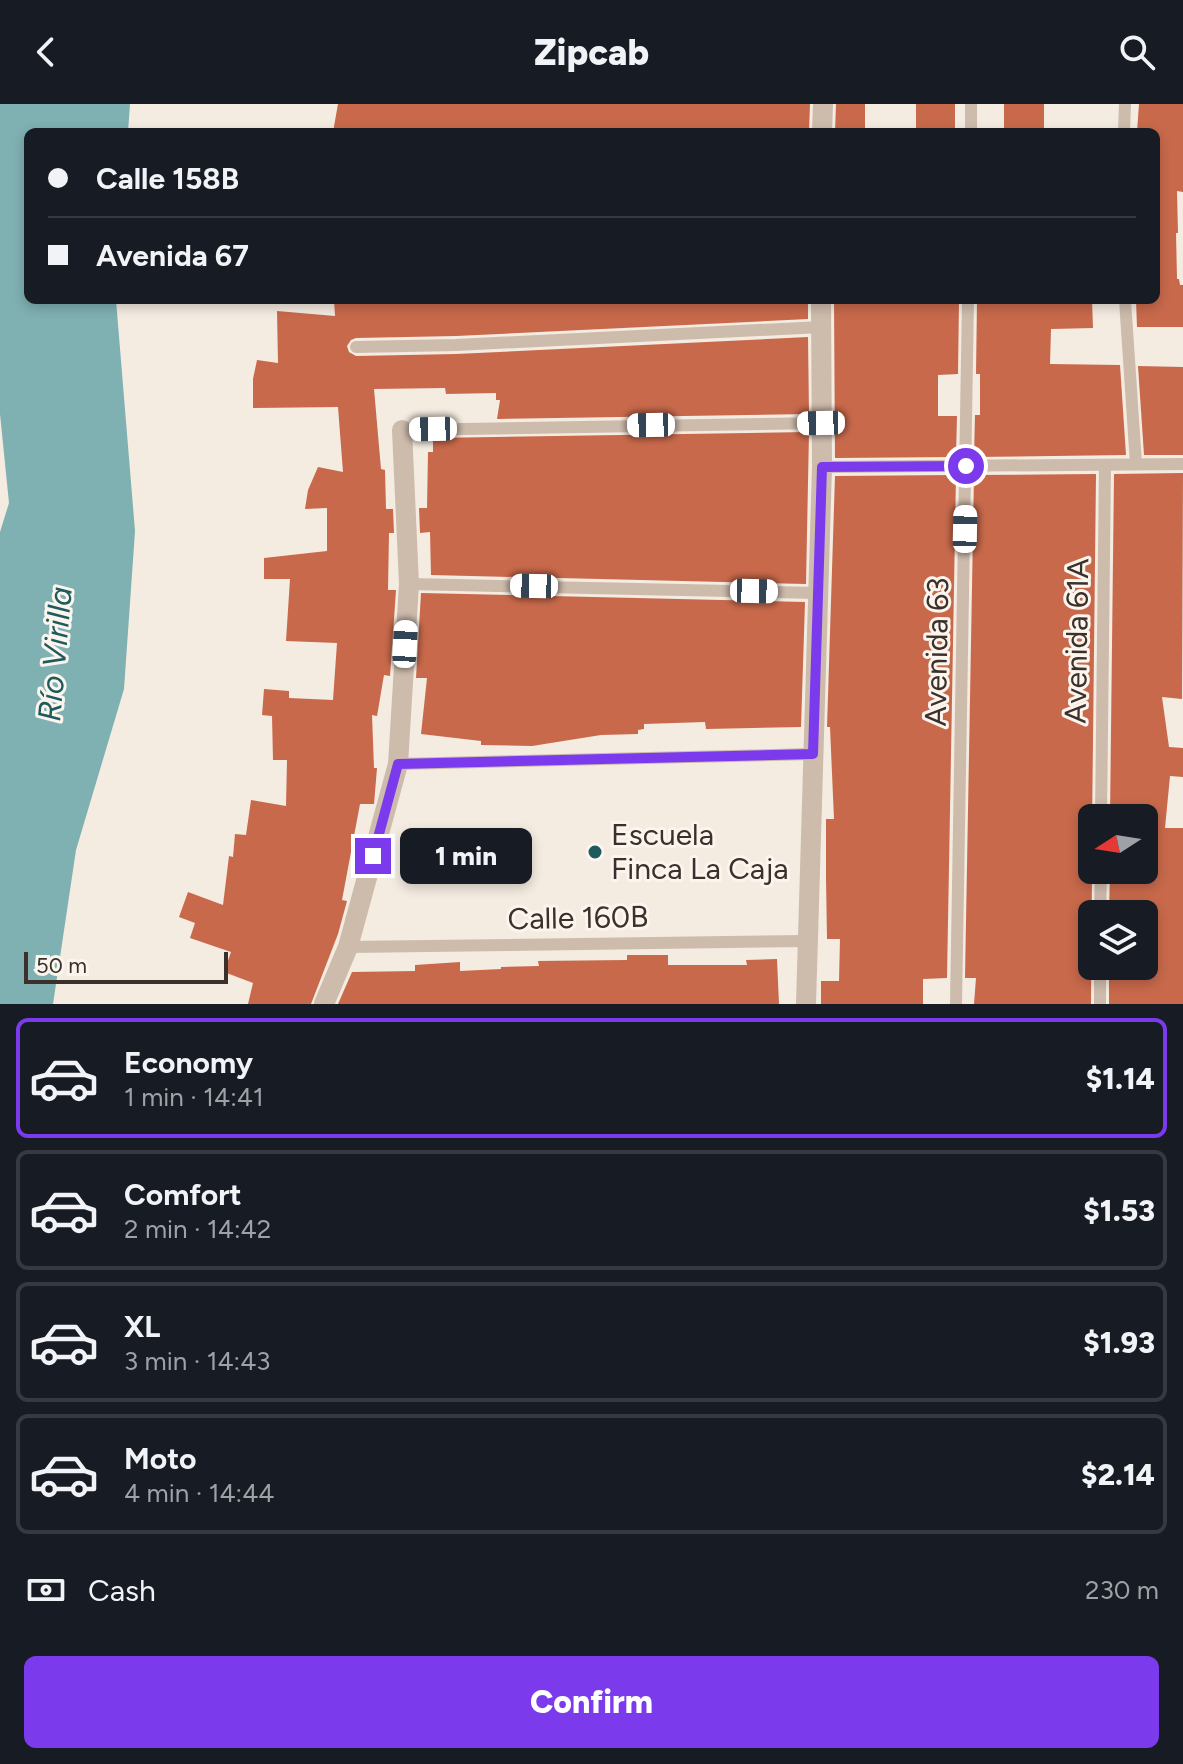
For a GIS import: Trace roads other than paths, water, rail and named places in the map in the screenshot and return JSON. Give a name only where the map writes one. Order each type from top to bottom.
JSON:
[{"type":"street","points":[[822,128],[823,104]]},
{"type":"street","points":[[806,1004],[822,467],[821,304]]},
{"type":"street","points":[[324,1004],[348,947],[398,764],[409,584],[402,430]]},
{"type":"lane","points":[[971,104],[971,128]]},
{"type":"lane","points":[[1124,128],[1125,104]]},
{"type":"lane","name":"Avenida 63","points":[[956,1004],[968,304]]},
{"type":"lane","points":[[1125,304],[1136,464]]},
{"type":"lane","points":[[356,347],[821,327]]},
{"type":"lane","points":[[402,430],[821,423]]},
{"type":"lane","points":[[822,467],[1183,464]]},
{"type":"lane","name":"Avenida 61A","points":[[1101,804],[1105,465]]},
{"type":"lane","points":[[409,584],[817,593]]},
{"type":"lane","points":[[398,764],[813,754]]},
{"type":"lane","name":"Calle 160B","points":[[348,947],[808,941]]},
{"type":"lane","points":[[1100,980],[1100,1004]]},
{"type":"water","name":"Río Virilla","points":[[0,104],[130,104],[128,128],[24,128],[24,304],[116,304],[135,531],[124,689],[76,850],[53,1004],[0,1004],[0,532],[9,503],[0,414]]},
{"type":"place","name":"Escuela Finca La Caja","points":[[595,852]]}]
